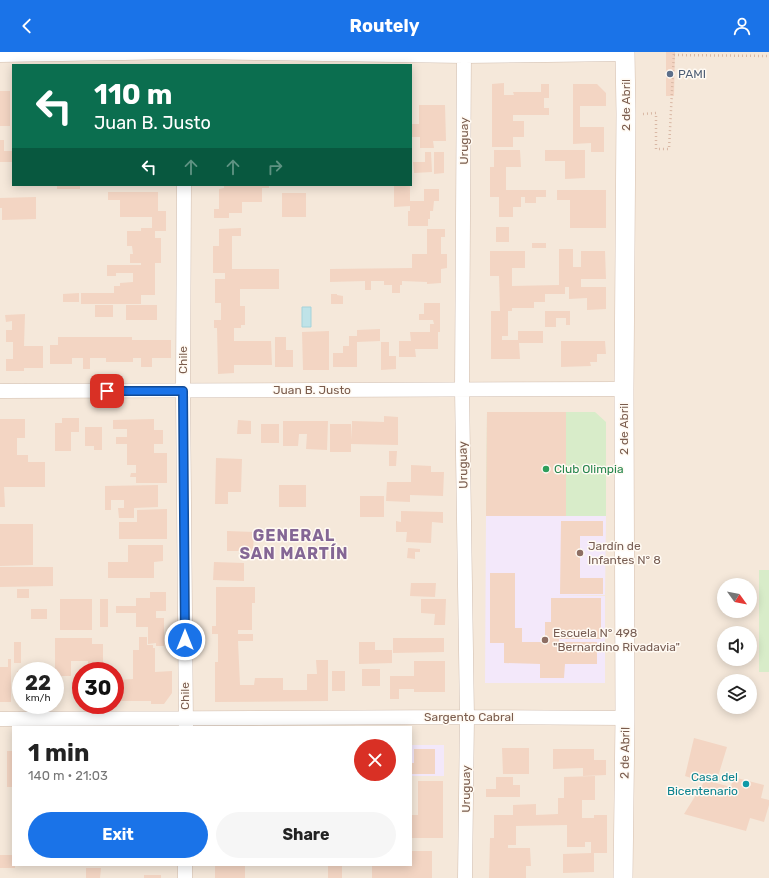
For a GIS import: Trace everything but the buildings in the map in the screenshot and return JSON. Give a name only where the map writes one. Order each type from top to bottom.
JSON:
[{"type":"main road","name":"2 de Abril","points":[[623,878],[625,718],[625,53]]},
{"type":"street","points":[[185,52],[185,64]]},
{"type":"street","points":[[0,55],[185,52],[464,54],[625,53]]},
{"type":"street","name":"Uruguay","points":[[464,54],[462,389],[466,717],[465,878]]},
{"type":"street","name":"Chile","points":[[184,186],[183,391],[186,723]]},
{"type":"street","name":"Juan B. Justo","points":[[0,391],[624,388]]},
{"type":"street","name":"Sargento Cabral","points":[[0,719],[186,723],[466,717],[625,718]]},
{"type":"street","points":[[185,866],[185,878]]},
{"type":"path","points":[[626,114],[656,113],[656,149],[669,149],[674,54],[769,56]]},
{"type":"shaded area","points":[[0,52],[769,52],[769,878],[0,878]]},
{"type":"shaded area","name":"Escuela N° 498 \"Bernardino Rivadavia\"","points":[[486,516],[606,516],[605,595],[554,595],[605,596],[605,683],[485,683]]},
{"type":"shaded area","points":[[412,745],[444,745],[444,776],[412,776]]},
{"type":"green space","name":"Club Olimpia","points":[[487,412],[595,412],[606,422],[606,516],[486,516]]},
{"type":"green space","points":[[759,570],[769,570],[769,672],[759,672]]},
{"type":"water","points":[[302,307],[311,307],[311,327],[302,327]]},
{"type":"place","name":"PAMI","points":[[670,74]]},
{"type":"place","name":"Club Olimpia","points":[[546,469]]},
{"type":"place","name":"Jardín de Infantes N° 8","points":[[580,553]]},
{"type":"place","name":"Escuela N° 498 \"Bernardino Rivadavia\"","points":[[545,640]]},
{"type":"place","name":"Casa del Bicentenario","points":[[746,784]]},
{"type":"district","name":"GENERAL SAN MARTÍN","points":[[294,544]]},
{"type":"route","points":[[107,391],[183,391],[185,640]]}]
